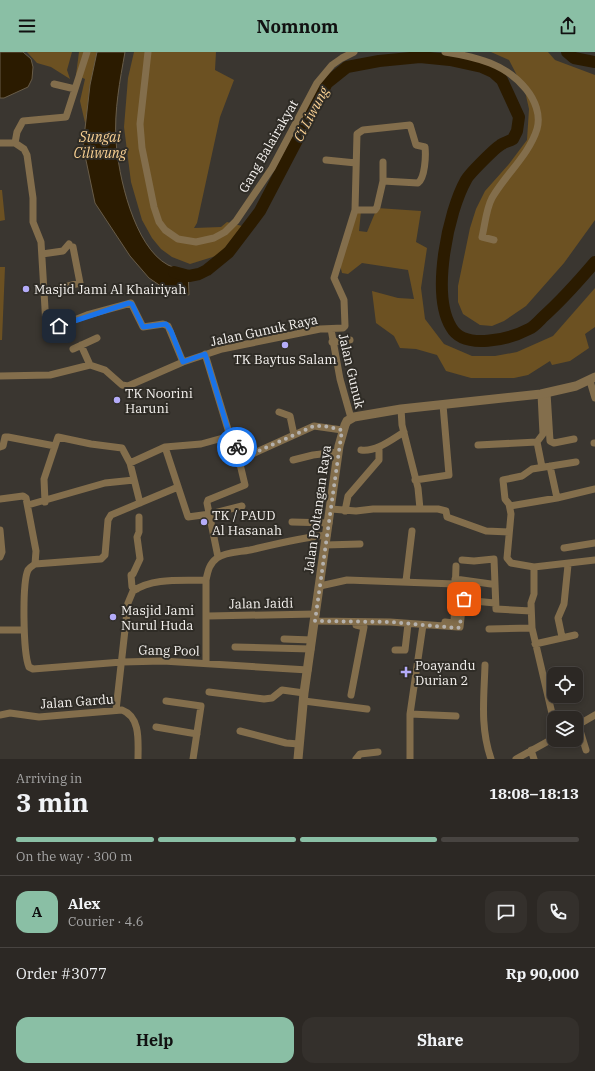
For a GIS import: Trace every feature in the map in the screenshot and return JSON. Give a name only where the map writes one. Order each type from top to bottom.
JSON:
[{"type":"street","points":[[15,142],[17,132],[23,121],[66,117],[87,52]]},
{"type":"street","name":"Gang Balairakyat","points":[[148,52],[140,124],[142,148],[154,207],[165,230],[178,239],[196,242],[214,238],[225,232],[236,221],[272,168],[318,83],[332,65],[354,52]]},
{"type":"street","points":[[445,52],[478,59],[505,69],[520,80],[535,102],[538,116],[537,130],[529,145],[490,202],[482,237],[494,240]]},
{"type":"street","points":[[54,84],[75,89]]},
{"type":"street","points":[[331,329],[343,328],[345,326],[344,298],[334,278],[356,210],[357,134],[360,131],[410,125],[416,145],[425,147],[425,160],[421,180],[418,184],[383,182]]},
{"type":"street","points":[[0,143],[15,142],[24,149],[27,154],[33,198],[33,222],[41,242],[45,292],[45,322],[48,326],[59,326],[129,303],[132,304],[143,327],[163,324],[168,326],[183,362]]},
{"type":"street","points":[[326,160],[356,163]]},
{"type":"street","points":[[356,210],[376,209],[383,182],[382,162]]},
{"type":"street","points":[[42,254],[63,251],[71,246],[80,283],[45,292]]},
{"type":"street","name":"Jalan Gunuk","points":[[331,329],[332,342],[351,418]]},
{"type":"street","name":"Jalan Gunuk Raya","points":[[90,365],[105,370],[122,385],[128,386],[183,362],[237,345],[331,329]]},
{"type":"street","points":[[73,349],[97,338]]},
{"type":"street","points":[[332,342],[350,340]]},
{"type":"street","points":[[0,376],[50,375],[90,365],[81,346]]},
{"type":"street","points":[[205,354],[230,436],[242,459],[245,485],[208,500],[207,504],[218,557]]},
{"type":"street","points":[[351,418],[360,415],[401,409],[544,393],[576,386],[593,379],[595,398]]},
{"type":"street","points":[[544,393],[550,441],[554,443],[574,439]]},
{"type":"street","points":[[537,442],[543,434],[544,393]]},
{"type":"street","points":[[415,480],[449,475],[443,405]]},
{"type":"street","points":[[401,409],[404,432],[420,496],[420,509]]},
{"type":"street","points":[[279,412],[290,416],[294,435]]},
{"type":"street","name":"Jalan Poltangan Raya","points":[[298,759],[304,697],[338,452],[342,430],[347,421],[351,418]]},
{"type":"street","points":[[242,459],[294,435],[319,426],[342,430]]},
{"type":"street","points":[[361,450],[370,450],[379,447],[404,432]]},
{"type":"street","points":[[130,463],[165,448],[201,444],[230,436]]},
{"type":"street","points":[[0,447],[3,446],[5,438],[8,437],[55,446]]},
{"type":"street","points":[[45,502],[44,479],[58,438],[60,437],[91,444],[117,447],[124,450],[130,463],[140,503]]},
{"type":"street","points":[[478,445],[537,442]]},
{"type":"street","points":[[537,442],[557,498]]},
{"type":"street","points":[[344,511],[348,496],[379,460],[379,447]]},
{"type":"street","points":[[165,448],[188,517],[210,514],[242,506]]},
{"type":"street","points":[[293,460],[306,456],[338,452]]},
{"type":"street","points":[[576,462],[546,467],[526,472],[522,476],[505,479],[503,483],[505,499],[510,506],[511,514],[507,554],[509,562],[534,567],[595,560]]},
{"type":"street","points":[[28,505],[45,502],[105,483],[134,480]]},
{"type":"street","points":[[0,630],[24,630],[27,573],[30,567],[35,564],[101,559],[105,555],[109,517],[178,487]]},
{"type":"street","points":[[510,506],[557,498],[595,489]]},
{"type":"street","points":[[0,499],[23,496],[26,498],[36,550],[35,564]]},
{"type":"street","points":[[330,509],[344,511],[372,509],[420,509],[446,511],[447,517],[486,531],[509,532]]},
{"type":"street","points":[[137,589],[132,587],[131,574],[133,574],[140,559],[137,537],[139,517]]},
{"type":"street","points":[[292,522],[329,522]]},
{"type":"street","points":[[0,530],[2,552],[0,557]]},
{"type":"street","points":[[406,582],[412,530]]},
{"type":"street","points":[[206,663],[208,616],[206,580],[210,566],[218,557],[295,539],[326,540],[360,544]]},
{"type":"street","points":[[564,548],[595,546]]},
{"type":"street","points":[[462,560],[474,561],[494,559],[495,603],[497,611],[531,611]]},
{"type":"street","points":[[562,637],[558,618],[564,604],[568,564]]},
{"type":"street","points":[[315,620],[408,624],[454,622],[456,566]]},
{"type":"street","points":[[534,567],[534,594],[531,611],[532,628],[551,711]]},
{"type":"street","points":[[116,710],[128,603],[133,592],[137,589],[159,582],[206,580]]},
{"type":"street","points":[[320,586],[347,580],[491,584]]},
{"type":"street","points":[[425,624],[460,627],[463,600],[495,603]]},
{"type":"street","name":"Jalan Jaidi","points":[[208,616],[315,620]]},
{"type":"street","points":[[315,620],[361,625],[364,627],[352,695]]},
{"type":"street","points":[[395,650],[405,650],[408,624]]},
{"type":"street","points":[[410,759],[410,714],[425,624]]},
{"type":"street","points":[[489,629],[532,628]]},
{"type":"street","name":"Gang Pool","points":[[24,630],[27,664],[30,668],[163,661],[308,670]]},
{"type":"street","points":[[535,644],[576,635]]},
{"type":"street","points":[[284,639],[311,644]]},
{"type":"street","points":[[236,647],[311,644]]},
{"type":"street","points":[[485,665],[482,713],[484,736],[491,759]]},
{"type":"street","points":[[209,692],[264,699],[272,698],[282,690],[304,697],[367,709]]},
{"type":"street","points":[[166,701],[201,706],[192,759]]},
{"type":"street","name":"Jalan Gardu","points":[[1,715],[10,713],[39,717],[122,710],[128,713],[136,725],[138,759]]},
{"type":"street","points":[[410,714],[456,716]]},
{"type":"street","points":[[583,722],[595,715]]},
{"type":"street","points":[[156,728],[197,734]]},
{"type":"street","points":[[240,731],[286,743],[299,744]]},
{"type":"street","points":[[516,759],[547,742]]},
{"type":"street","points":[[583,742],[586,750]]},
{"type":"street","points":[[532,750],[534,759]]},
{"type":"street","points":[[356,759],[360,754],[378,752]]},
{"type":"shaded area","points":[[27,52],[72,52],[67,70],[70,79],[51,67],[37,63]]},
{"type":"shaded area","points":[[79,52],[104,52],[89,140],[80,101],[85,79],[76,75]]},
{"type":"shaded area","points":[[134,52],[216,52],[215,70],[234,80],[220,117],[197,223],[194,228],[221,227],[227,222],[242,226],[219,255],[190,264],[172,257],[161,249],[152,238],[142,220],[131,182],[124,127],[128,78]]},
{"type":"shaded area","points":[[491,52],[548,52],[555,60],[595,75],[595,220],[564,263],[526,306],[504,321],[492,326],[480,325],[463,314],[458,302],[458,286],[470,228],[476,209],[485,191],[509,164],[527,140],[529,109],[525,91],[509,60]]},
{"type":"shaded area","points":[[0,190],[2,190],[5,220],[0,221]]},
{"type":"shaded area","points":[[377,208],[421,211],[416,242],[427,248],[421,288],[425,319],[444,344],[472,356],[495,356],[517,352],[553,336],[595,288],[595,327],[585,334],[589,348],[570,361],[552,365],[550,361],[528,375],[514,378],[471,378],[446,371],[437,355],[416,349],[400,348],[394,336],[376,323],[372,291],[398,298],[414,299],[408,270],[362,263],[348,274],[342,273],[340,265],[356,211],[361,211],[359,231],[367,232]]},
{"type":"shaded area","points":[[0,267],[5,267],[2,340],[0,340]]},
{"type":"water","points":[[0,52],[23,52],[31,59],[33,67],[32,79],[28,87],[4,98],[0,98]]},
{"type":"water","name":"Sungai Ciliwung","points":[[97,52],[125,52],[116,118],[117,155],[124,190],[137,227],[146,243],[156,256],[168,265],[188,271],[189,295],[171,293],[149,278],[130,256],[95,203],[83,146],[90,85]]},
{"type":"waterway","name":"Ci Liwung","points":[[567,52],[574,58],[595,62]]},
{"type":"waterway","name":"Ci Liwung","points":[[174,272],[189,276],[199,274],[207,270],[229,252],[260,211],[327,83],[347,67],[379,61],[420,57],[450,60],[482,67],[493,72],[502,80],[519,117],[517,131],[513,139],[499,146],[468,177],[459,194],[453,212],[444,253],[442,274],[442,295],[445,313],[451,327],[457,334],[466,339],[476,341],[488,341],[521,333],[536,324],[576,284],[595,262]]},
{"type":"way so far","points":[[237,447],[245,457],[314,426],[324,426],[342,430],[315,621],[390,622],[458,628],[460,627],[462,600],[464,599]]},
{"type":"place","name":"Masjid Jami Al Khairiyah","points":[[26,289]]},
{"type":"place","name":"TK Baytus Salam","points":[[285,345]]},
{"type":"place","name":"TK Noorini Haruni","points":[[117,400]]},
{"type":"place","name":"TK / PAUD Al Hasanah","points":[[204,522]]},
{"type":"place","name":"Masjid Jami Nurul Huda","points":[[113,617]]},
{"type":"place","name":"Poayandu Durian 2","points":[[406,672]]},
{"type":"route","points":[[59,326],[86,315],[129,303],[132,304],[143,327],[166,324],[171,331],[183,362],[205,354],[230,436],[237,447]]}]
